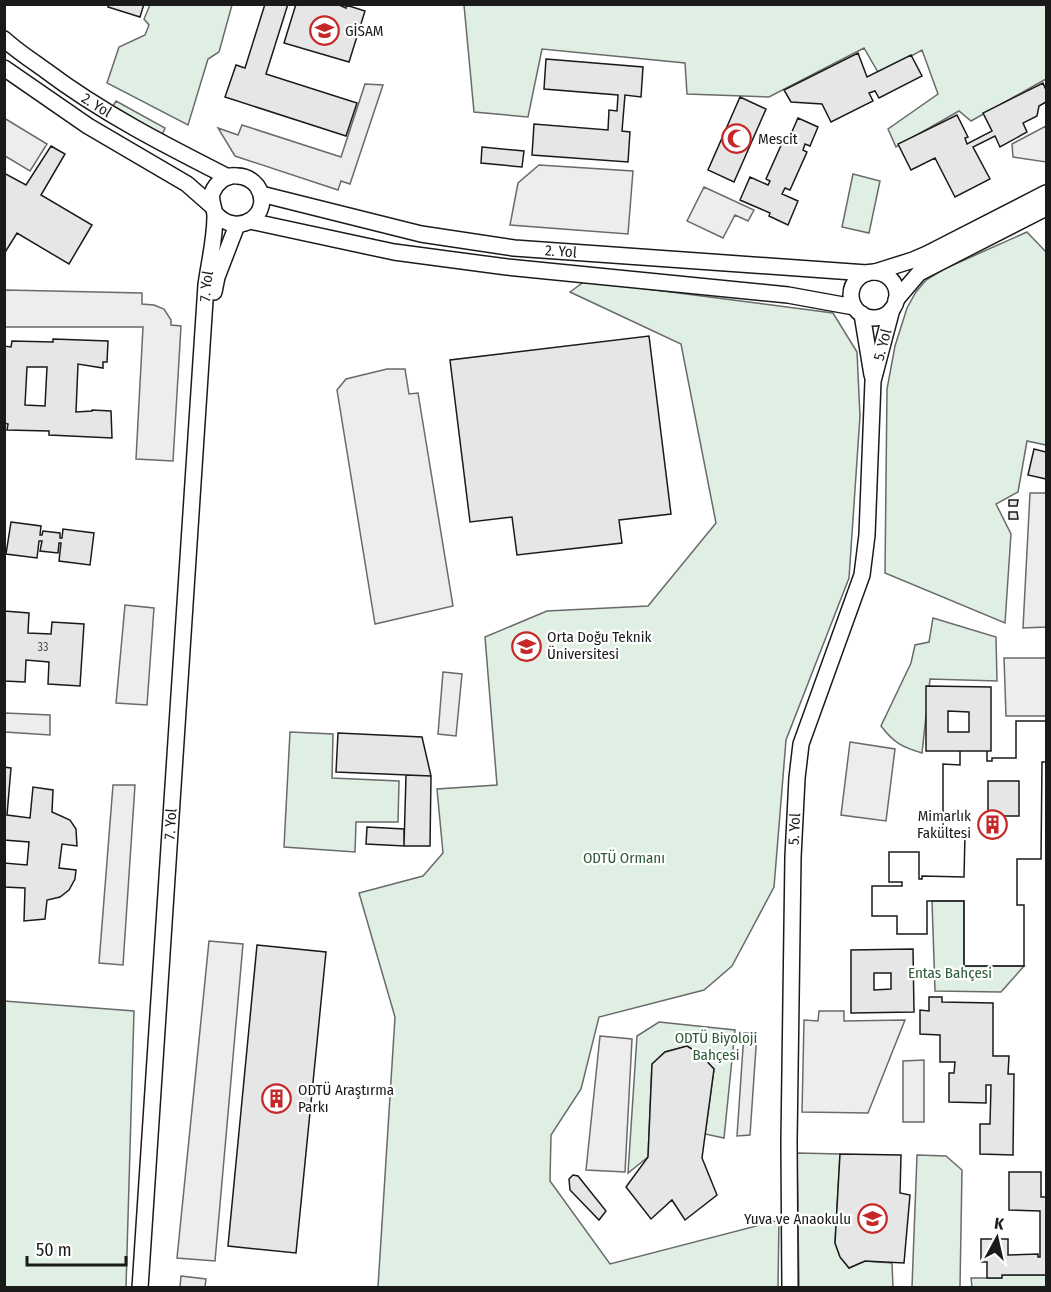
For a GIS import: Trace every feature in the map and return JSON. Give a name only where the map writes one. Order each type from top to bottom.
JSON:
[{"type":"street","name":"2. Yol","points":[[4,39],[104,111],[228,177],[236,175],[252,180],[261,194],[421,234],[514,248],[871,272],[927,254],[1047,193]]},
{"type":"street","name":"2. Yol","points":[[4,68],[88,126],[187,184],[227,224],[244,223],[394,252],[507,267],[788,295],[858,310],[875,318],[887,313],[894,304]]},
{"type":"street","points":[[213,210],[213,192],[222,180],[228,177]]},
{"type":"street","points":[[244,223],[260,209],[261,194]]},
{"type":"street","points":[[894,304],[919,273],[1047,208]]},
{"type":"street","name":"7. Yol","points":[[140,1287],[206,285],[213,210]]},
{"type":"street","name":"7. Yol","points":[[202,360],[217,277],[244,223]]},
{"type":"street","points":[[858,310],[851,293],[852,287],[861,276],[871,272],[888,276],[892,281],[897,294],[894,304]]},
{"type":"street","name":"5. Yol","points":[[790,1287],[789,1142],[796,778],[801,744],[862,575],[867,534],[873,381],[894,304]]},
{"type":"street","name":"5. Yol","points":[[858,310],[873,381]]},
{"type":"green space","points":[[150,5],[232,5],[219,52],[208,59],[188,125],[107,83],[119,47],[145,35],[149,25],[144,19]]},
{"type":"green space","points":[[464,5],[1046,5],[1046,79],[971,121],[959,111],[896,147],[888,129],[938,94],[922,50],[879,74],[864,48],[769,97],[687,94],[685,63],[542,49],[528,117],[474,112]]},
{"type":"green space","points":[[116,101],[165,128],[162,135],[113,106]]},
{"type":"green space","points":[[853,174],[880,181],[869,233],[842,227]]},
{"type":"green space","points":[[1027,232],[1046,252],[1046,445],[1027,441],[1018,492],[996,504],[1011,534],[1005,623],[885,573],[887,389],[895,346],[907,308],[926,280],[944,269]]},
{"type":"green space","name":"ODTÜ Ormanı","points":[[585,281],[833,313],[857,352],[860,416],[849,578],[786,740],[774,887],[732,966],[704,990],[599,1017],[581,1089],[551,1135],[550,1181],[610,1264],[779,1220],[778,1287],[378,1287],[395,1017],[359,893],[423,876],[443,853],[437,789],[497,785],[485,637],[547,611],[648,606],[716,523],[681,344],[570,292]]},
{"type":"green space","points":[[933,618],[996,637],[997,681],[930,679],[922,753],[899,744],[881,726],[911,663],[915,645],[929,642]]},
{"type":"green space","points":[[290,732],[333,734],[332,778],[399,781],[398,822],[356,822],[355,852],[284,847]]},
{"type":"green space","name":"Entas Bahçesi","points":[[932,901],[964,901],[964,966],[1024,966],[1001,992],[935,991]]},
{"type":"green space","points":[[4,1001],[134,1011],[126,1287],[5,1287]]},
{"type":"green space","name":"ODTÜ Biyoloji Bahçesi","points":[[659,1022],[735,1030],[724,1138],[705,1134],[714,1069],[700,1054],[687,1046],[665,1052],[652,1064],[648,1157],[628,1173],[637,1036]]},
{"type":"green space","points":[[797,1153],[840,1154],[835,1243],[840,1257],[849,1268],[865,1261],[892,1263],[893,1287],[799,1287]]},
{"type":"green space","points":[[917,1155],[946,1156],[962,1170],[960,1287],[912,1287]]},
{"type":"green space","points":[[1002,1275],[1046,1275],[1046,1287],[972,1287],[971,1278],[1001,1278]]},
{"type":"shaded area","points":[[365,84],[383,85],[350,184],[341,181],[338,190],[235,156],[218,128],[238,135],[242,125],[341,157]]},
{"type":"shaded area","points":[[4,118],[47,144],[30,171],[5,156]]},
{"type":"shaded area","points":[[1046,126],[1046,162],[1013,157],[1012,144]]},
{"type":"shaded area","points":[[539,165],[633,171],[628,234],[510,225],[518,183]]},
{"type":"shaded area","points":[[704,187],[754,210],[748,221],[735,215],[723,238],[687,221]]},
{"type":"shaded area","points":[[5,290],[142,293],[142,304],[164,309],[171,320],[171,325],[181,326],[173,461],[136,459],[143,327],[5,327]]},
{"type":"shaded area","points":[[387,369],[405,369],[409,394],[418,393],[453,606],[375,624],[337,390],[346,379]]},
{"type":"shaded area","points":[[1030,493],[1046,493],[1046,627],[1023,628]]},
{"type":"shaded area","points":[[125,605],[154,608],[147,705],[116,703]]},
{"type":"shaded area","points":[[1004,658],[1046,658],[1046,716],[1006,716]]},
{"type":"shaded area","points":[[443,672],[462,674],[456,736],[438,734]]},
{"type":"shaded area","points":[[5,713],[50,715],[50,735],[5,732]]},
{"type":"shaded area","points":[[850,742],[895,749],[886,821],[841,815]]},
{"type":"shaded area","points":[[113,785],[135,785],[123,965],[99,963]]},
{"type":"shaded area","points":[[209,941],[243,944],[215,1261],[177,1258]]},
{"type":"shaded area","points":[[819,1011],[844,1011],[844,1021],[905,1020],[868,1113],[802,1112],[804,1020],[818,1021]]},
{"type":"shaded area","points":[[744,1033],[757,1033],[750,1135],[737,1136]]},
{"type":"shaded area","points":[[600,1036],[632,1039],[625,1172],[586,1170]]},
{"type":"shaded area","points":[[924,1060],[924,1122],[903,1122],[903,1061]]},
{"type":"shaded area","points":[[181,1276],[206,1279],[205,1287],[180,1287]]},
{"type":"building","points":[[109,4],[144,4],[140,17],[108,7]]},
{"type":"building","points":[[265,4],[288,4],[266,74],[357,103],[346,136],[225,97],[236,65],[245,68]]},
{"type":"building","points":[[296,4],[337,4],[365,11],[349,62],[284,43]]},
{"type":"building","points":[[858,53],[867,77],[911,55],[922,76],[879,98],[875,91],[869,93],[873,101],[831,122],[822,104],[791,102],[784,90]]},
{"type":"building","points":[[546,59],[643,67],[641,97],[625,95],[622,131],[630,132],[628,162],[532,155],[534,124],[608,130],[609,110],[617,111],[618,95],[544,89]]},
{"type":"building","points":[[1043,83],[1046,90],[1046,102],[1039,106],[1037,116],[1023,123],[1027,132],[1000,147],[995,136],[973,147],[990,179],[955,197],[935,158],[911,170],[898,144],[957,115],[968,137],[965,138],[967,144],[992,131],[983,113]]},
{"type":"building","name":"Mescit","points":[[740,97],[766,109],[734,182],[708,170]]},
{"type":"building","points":[[798,118],[818,127],[810,146],[805,144],[803,150],[807,152],[790,190],[785,188],[782,194],[798,201],[788,225],[769,216],[770,213],[740,200],[750,177],[768,185],[770,181],[766,179],[783,141],[787,143]]},
{"type":"building","points":[[51,146],[65,154],[41,195],[92,225],[69,264],[17,233],[4,254],[4,173],[26,185]]},
{"type":"building","points":[[482,147],[524,151],[522,167],[481,163]]},
{"type":"building","points":[[649,336],[671,514],[619,520],[622,543],[517,555],[512,517],[470,522],[450,360]]},
{"type":"building","points":[[53,339],[108,341],[107,362],[103,362],[103,368],[78,364],[76,412],[111,411],[112,438],[49,435],[49,431],[7,430],[8,424],[4,423],[4,346],[11,347],[12,341],[53,342]],"holes":[[[27,367],[47,367],[45,406],[25,405]]]},
{"type":"building","points":[[1034,449],[1046,452],[1046,479],[1028,475]]},
{"type":"building","points":[[1009,500],[1018,500],[1017,506],[1009,506]]},
{"type":"building","points":[[1009,512],[1017,512],[1018,519],[1009,519]]},
{"type":"building","points":[[11,522],[41,526],[40,535],[43,531],[60,533],[60,538],[62,538],[63,529],[94,533],[90,565],[59,561],[61,543],[59,543],[58,553],[40,551],[42,541],[39,541],[37,558],[6,554]]},
{"type":"building","points":[[4,611],[29,613],[28,633],[51,634],[52,622],[84,624],[80,686],[48,684],[49,662],[26,660],[25,682],[4,681]]},
{"type":"building","name":"Mimarlık Fakültesi","points":[[926,686],[991,687],[991,751],[987,751],[987,761],[992,761],[992,758],[1016,758],[1016,721],[1046,721],[1046,762],[1042,762],[1041,859],[1017,859],[1017,905],[1024,905],[1024,966],[964,966],[964,901],[927,901],[927,934],[897,934],[897,916],[872,916],[872,886],[902,886],[902,882],[889,882],[889,852],[919,852],[919,879],[922,879],[922,876],[964,877],[965,834],[943,834],[943,764],[960,765],[960,751],[926,751]],"holes":[[[948,711],[969,712],[969,732],[948,732]],[[988,781],[1019,781],[1019,816],[988,816]]]},
{"type":"building","name":"Mimarlık Fakültesi","points":[[1016,721],[1046,721],[1046,762],[1042,762],[1041,859],[1017,859],[1017,905],[1024,905],[1024,966],[964,966],[964,901],[927,901],[927,934],[897,934],[897,916],[872,916],[872,886],[902,886],[902,882],[889,882],[889,852],[919,852],[919,879],[922,879],[922,876],[964,877],[965,834],[943,834],[943,764],[960,765],[960,751],[987,751],[987,761],[992,761],[992,758],[1016,758]]},
{"type":"building","points":[[338,733],[422,737],[431,776],[336,772]]},
{"type":"building","points":[[4,767],[11,768],[7,815],[30,818],[33,787],[53,790],[52,812],[70,820],[76,829],[77,846],[62,844],[59,868],[76,870],[75,879],[69,890],[60,897],[47,900],[45,919],[24,921],[25,888],[4,887],[4,863],[27,865],[29,842],[4,840]]},
{"type":"building","points":[[406,775],[431,776],[430,846],[404,846]]},
{"type":"building","points":[[367,827],[404,829],[404,846],[366,844]]},
{"type":"building","name":"ODTÜ Araştırma Parkı","points":[[257,945],[326,952],[296,1253],[228,1246]]},
{"type":"building","points":[[913,949],[914,1012],[851,1013],[851,950]],"holes":[[[874,973],[891,973],[891,989],[874,990]]]},
{"type":"building","points":[[929,997],[942,997],[942,1002],[993,1003],[993,1056],[1009,1056],[1008,1074],[1014,1074],[1013,1155],[980,1154],[980,1124],[990,1124],[991,1085],[986,1085],[986,1103],[949,1102],[949,1073],[954,1073],[955,1062],[940,1062],[940,1035],[920,1034],[920,1010],[929,1011]]},
{"type":"building","points":[[687,1046],[700,1054],[714,1069],[702,1158],[717,1195],[685,1220],[672,1200],[651,1219],[626,1187],[648,1157],[652,1064],[665,1052]]},
{"type":"building","name":"Yuva ve Anaokulu","points":[[840,1154],[901,1155],[900,1193],[910,1195],[904,1263],[865,1261],[849,1268],[840,1257],[835,1243]]},
{"type":"building","points":[[1009,1172],[1041,1172],[1041,1197],[1046,1197],[1046,1275],[1002,1275],[1002,1278],[987,1278],[987,1262],[981,1262],[981,1239],[1008,1239],[1008,1255],[1038,1254],[1040,1257],[1040,1211],[1009,1210]]},
{"type":"building","points":[[573,1175],[578,1176],[606,1211],[599,1220],[570,1190],[569,1179]]},
{"type":"place","name":"GİSAM","points":[[324,31]]},
{"type":"place","name":"Mescit","points":[[737,139]]},
{"type":"place","name":"Orta Doğu Teknik Üniversitesi","points":[[526,646]]},
{"type":"place","name":"Mimarlık Fakültesi","points":[[992,825]]},
{"type":"place","name":"ODTÜ Araştırma Parkı","points":[[277,1099]]},
{"type":"place","name":"Yuva ve Anaokulu","points":[[872,1219]]}]
